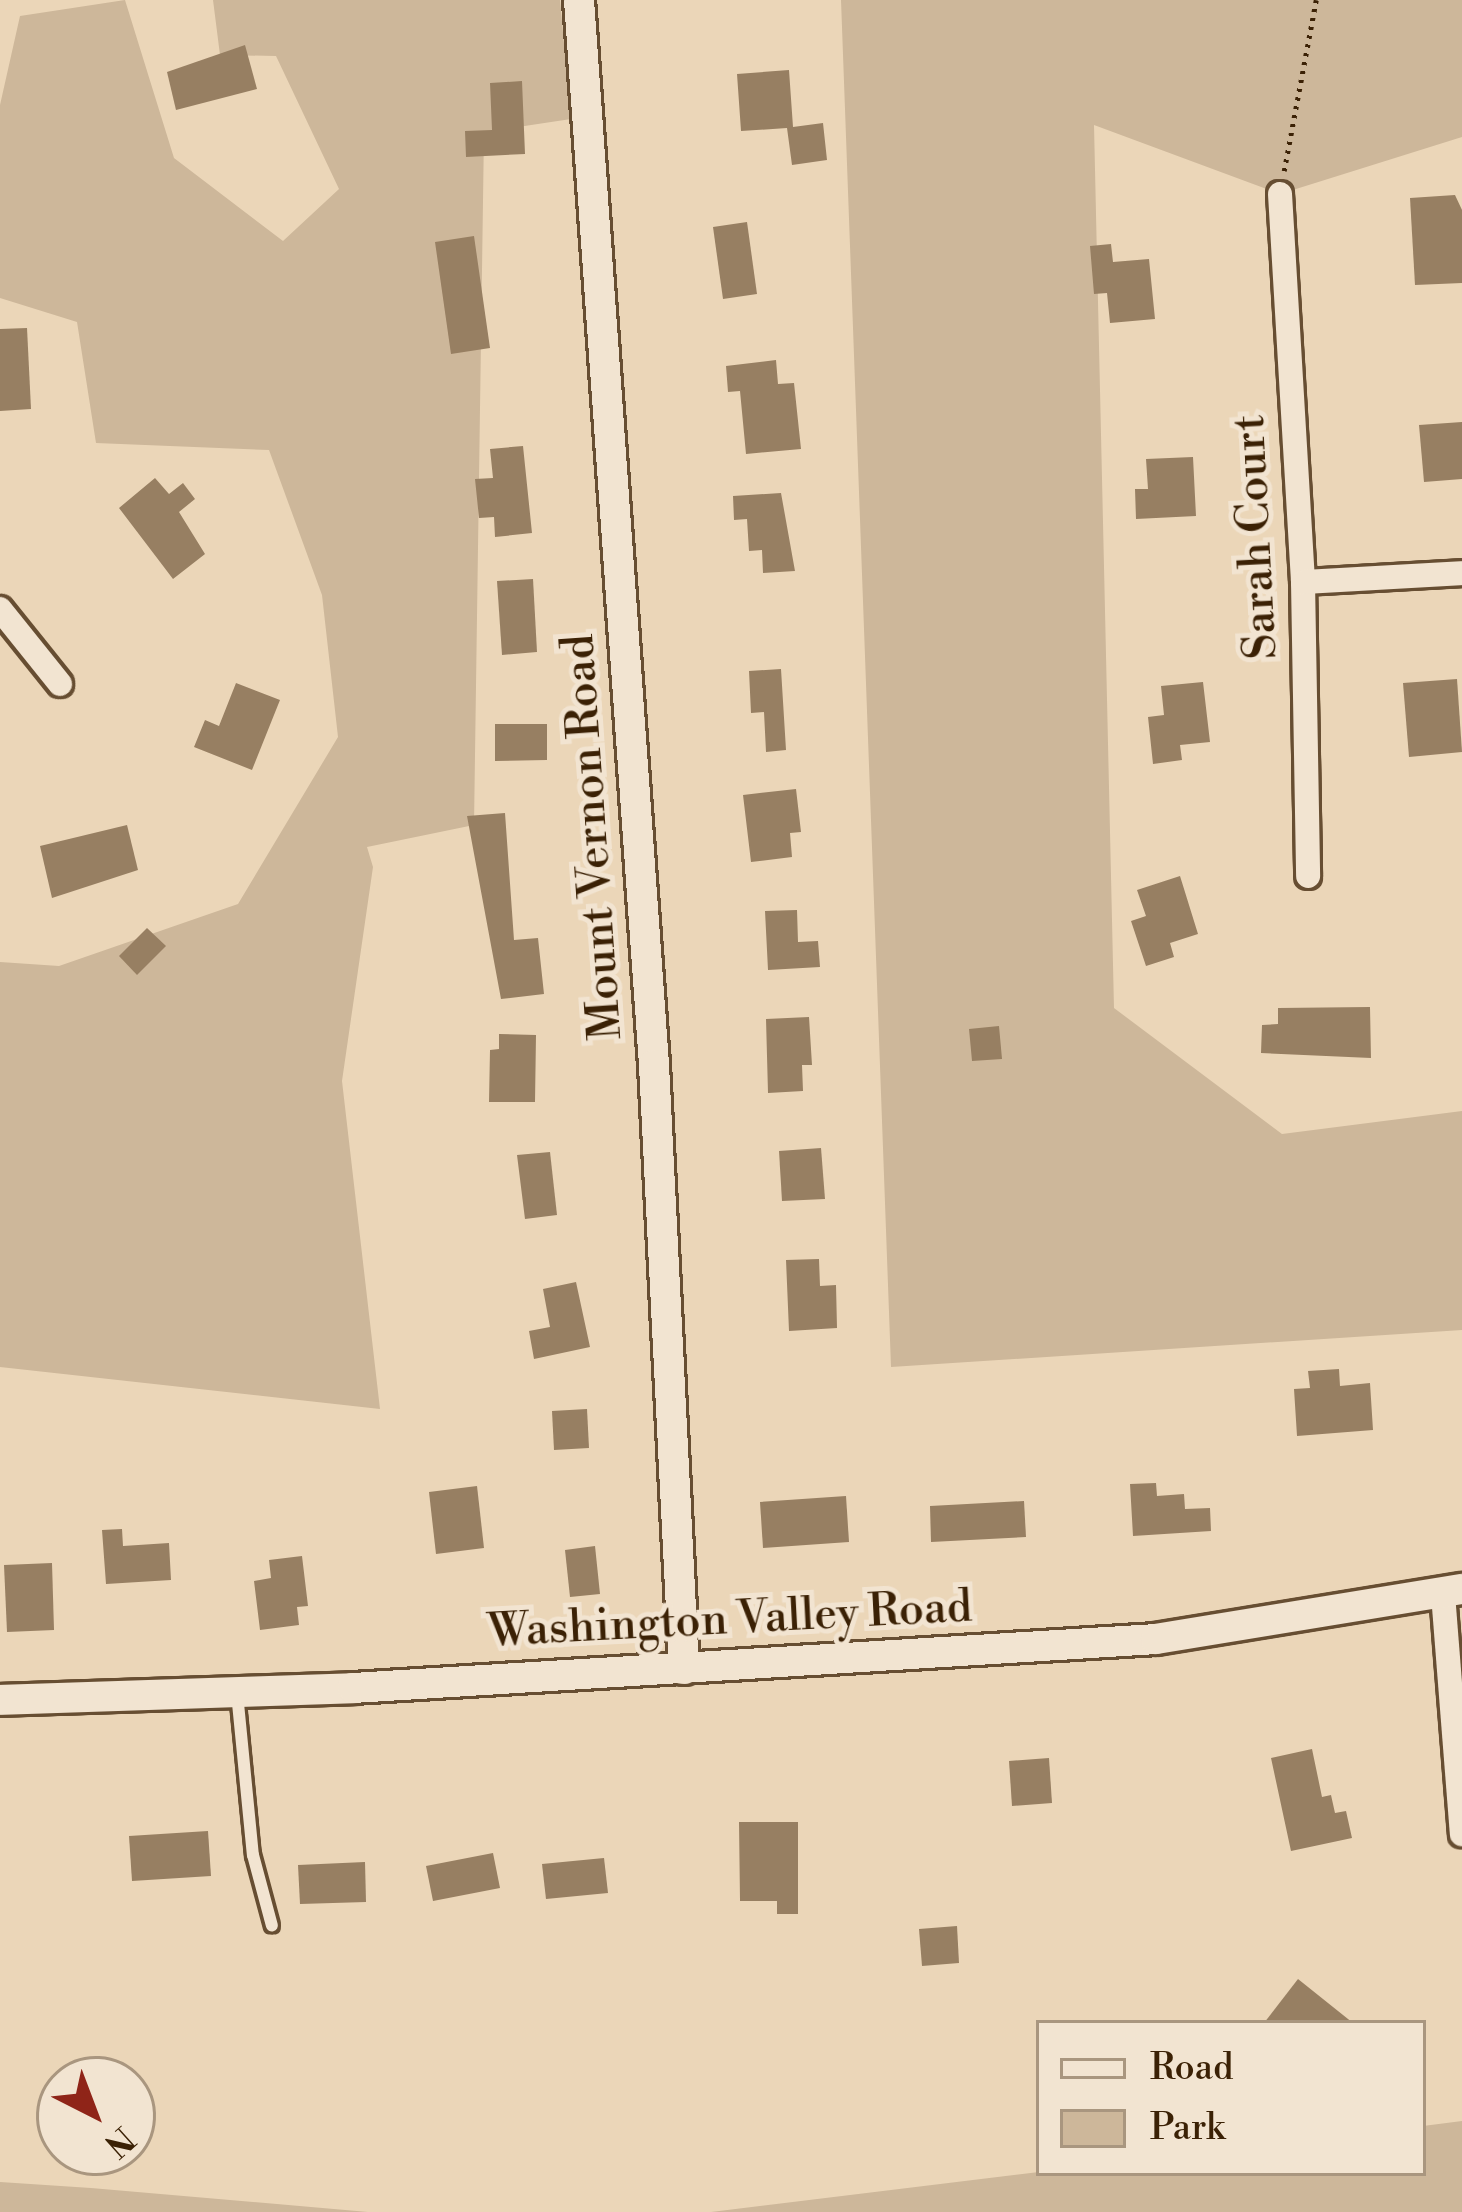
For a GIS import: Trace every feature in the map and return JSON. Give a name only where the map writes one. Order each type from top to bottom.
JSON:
[{"type":"street","name":"Mount Vernon Road","points":[[578,0],[652,1041],[684,1669]]},
{"type":"street","name":"Sarah Court","points":[[1280,194],[1303,582],[1308,876]]},
{"type":"street","points":[[1303,582],[1462,573]]},
{"type":"street","points":[[0,610],[60,684]]},
{"type":"street","name":"Washington Valley Road","points":[[0,1700],[684,1669],[1156,1639],[1452,1592]]},
{"type":"street","points":[[1452,1592],[1462,1834]]},
{"type":"lane","points":[[237,1692],[253,1856],[272,1926]]},
{"type":"path","points":[[1280,194],[1316,0]]},
{"type":"green space","points":[[125,0],[174,158],[283,241],[339,189],[276,56],[220,55],[213,0],[560,0],[571,119],[484,132],[474,825],[367,847],[373,867],[342,1081],[380,1409],[0,1367],[0,962],[59,966],[238,904],[338,737],[322,595],[269,450],[96,443],[77,322],[0,298],[0,105],[20,16]]},
{"type":"green space","points":[[841,0],[1462,0],[1462,137],[1280,194],[1094,125],[1114,1008],[1282,1134],[1462,1111],[1462,1330],[891,1367]]},
{"type":"green space","points":[[1462,2121],[1462,2212],[711,2212],[1036,2172],[1036,2176],[1426,2176],[1426,2126]]},
{"type":"green space","points":[[0,2182],[91,2188],[368,2212],[0,2212]]},
{"type":"building","points":[[245,45],[257,89],[176,110],[167,72]]},
{"type":"building","points":[[789,70],[793,127],[823,123],[827,160],[792,165],[787,128],[741,131],[737,74]]},
{"type":"building","points":[[522,81],[525,154],[466,157],[465,131],[492,130],[490,83]]},
{"type":"building","points":[[1455,195],[1462,210],[1462,283],[1415,285],[1410,198]]},
{"type":"building","points":[[747,222],[757,294],[723,299],[713,227]]},
{"type":"building","points":[[474,236],[490,348],[451,354],[435,242]]},
{"type":"building","points":[[1111,244],[1113,262],[1149,259],[1155,319],[1110,323],[1107,293],[1094,294],[1090,246]]},
{"type":"building","points":[[27,328],[31,409],[0,411],[0,329]]},
{"type":"building","points":[[776,360],[778,384],[794,383],[801,449],[746,454],[740,391],[728,392],[726,366]]},
{"type":"building","points":[[1462,422],[1462,479],[1424,482],[1419,425]]},
{"type":"building","points":[[523,446],[532,533],[495,537],[494,517],[479,518],[475,479],[493,478],[490,449]]},
{"type":"building","points":[[1193,457],[1196,516],[1136,519],[1135,489],[1148,489],[1146,459]]},
{"type":"building","points":[[155,478],[169,494],[183,483],[195,499],[179,512],[205,554],[173,579],[119,508]]},
{"type":"building","points":[[781,493],[795,571],[763,573],[762,550],[749,551],[747,519],[734,520],[733,496]]},
{"type":"building","points":[[533,579],[537,652],[502,655],[497,581]]},
{"type":"building","points":[[781,669],[786,750],[766,752],[764,712],[751,713],[749,671]]},
{"type":"building","points":[[1457,679],[1462,752],[1409,757],[1403,683]]},
{"type":"building","points":[[1203,682],[1210,742],[1180,745],[1182,760],[1153,764],[1148,717],[1164,715],[1161,686]]},
{"type":"building","points":[[236,683],[280,700],[252,770],[194,747],[205,720],[219,726]]},
{"type":"building","points":[[495,724],[547,724],[547,760],[495,761]]},
{"type":"building","points":[[796,789],[801,832],[790,833],[792,857],[751,862],[743,795]]},
{"type":"building","points":[[505,813],[514,940],[538,938],[544,994],[501,999],[467,816]]},
{"type":"building","points":[[127,825],[138,870],[52,898],[40,846]]},
{"type":"building","points":[[1180,876],[1198,934],[1170,943],[1174,957],[1146,966],[1131,921],[1146,916],[1137,890]]},
{"type":"building","points":[[797,910],[798,942],[818,941],[820,967],[768,970],[765,911]]},
{"type":"building","points":[[147,928],[166,946],[137,975],[119,956]]},
{"type":"building","points":[[1370,1007],[1371,1058],[1261,1053],[1262,1025],[1278,1024],[1278,1008]]},
{"type":"building","points":[[809,1017],[812,1065],[802,1065],[803,1091],[768,1093],[766,1019]]},
{"type":"building","points":[[999,1026],[1002,1059],[972,1061],[969,1029]]},
{"type":"building","points":[[499,1034],[536,1035],[535,1102],[489,1102],[490,1050],[499,1049]]},
{"type":"building","points":[[821,1148],[825,1199],[782,1201],[779,1151]]},
{"type":"building","points":[[550,1152],[557,1215],[525,1219],[517,1155]]},
{"type":"building","points":[[819,1259],[820,1286],[836,1285],[837,1328],[789,1331],[786,1260]]},
{"type":"building","points":[[576,1282],[590,1347],[534,1359],[529,1331],[550,1327],[543,1289]]},
{"type":"building","points":[[1339,1369],[1340,1386],[1370,1383],[1373,1430],[1297,1436],[1294,1389],[1310,1388],[1308,1371]]},
{"type":"building","points":[[587,1409],[589,1448],[554,1450],[552,1411]]},
{"type":"building","points":[[1156,1483],[1157,1496],[1184,1494],[1185,1509],[1210,1508],[1211,1531],[1133,1536],[1130,1484]]},
{"type":"building","points":[[477,1486],[484,1548],[436,1554],[429,1492]]},
{"type":"building","points":[[846,1496],[849,1542],[763,1548],[760,1502]]},
{"type":"building","points":[[1024,1501],[1026,1537],[931,1542],[930,1506]]},
{"type":"building","points":[[122,1529],[123,1546],[169,1543],[171,1580],[106,1584],[102,1530]]},
{"type":"building","points":[[595,1546],[600,1594],[570,1597],[565,1550]]},
{"type":"building","points":[[302,1556],[308,1606],[297,1607],[299,1625],[260,1630],[254,1581],[271,1578],[269,1560]]},
{"type":"building","points":[[52,1563],[54,1630],[7,1632],[4,1565]]},
{"type":"building","points":[[1312,1749],[1322,1797],[1331,1795],[1335,1813],[1346,1811],[1352,1838],[1291,1851],[1271,1758]]},
{"type":"building","points":[[1049,1758],[1052,1803],[1012,1806],[1009,1761]]},
{"type":"building","points":[[739,1822],[798,1822],[798,1914],[777,1914],[777,1901],[740,1901]]},
{"type":"building","points":[[208,1831],[211,1876],[132,1881],[129,1836]]},
{"type":"building","points":[[493,1853],[500,1888],[433,1901],[426,1866]]},
{"type":"building","points":[[604,1858],[608,1893],[546,1899],[542,1864]]},
{"type":"building","points":[[365,1862],[366,1902],[300,1904],[298,1865]]},
{"type":"building","points":[[957,1926],[959,1963],[922,1966],[919,1929]]},
{"type":"building","points":[[1298,1979],[1349,2020],[1266,2020]]}]
